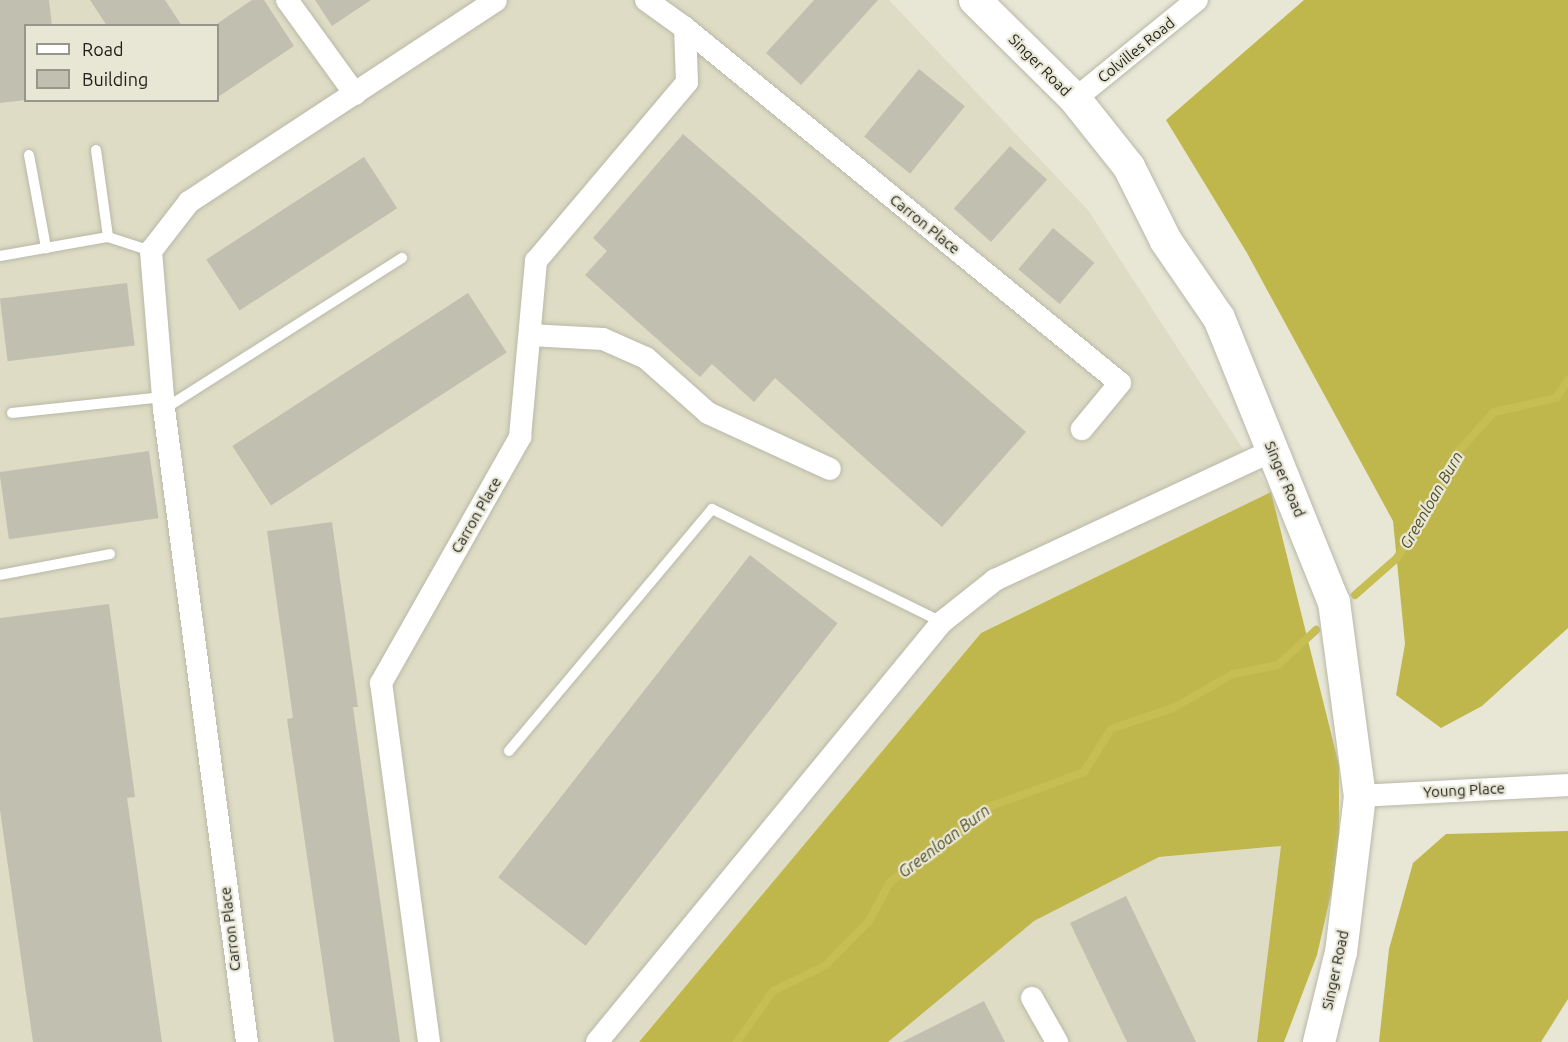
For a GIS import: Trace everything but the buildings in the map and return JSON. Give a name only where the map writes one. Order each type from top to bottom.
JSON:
[{"type":"street","points":[[287,0],[355,94]]},
{"type":"street","points":[[151,251],[189,202],[496,0]]},
{"type":"street","name":"Carron Place","points":[[646,0],[685,28],[1120,382],[1082,429]]},
{"type":"street","name":"Singer Road","points":[[975,0],[1075,99],[1129,167],[1166,241],[1218,318],[1334,602],[1360,796],[1341,952],[1319,1042]]},
{"type":"street","name":"Colvilles Road","points":[[1075,99],[1197,0]]},
{"type":"street","name":"Carron Place","points":[[429,1042],[381,682],[520,437],[536,261],[687,82],[685,28]]},
{"type":"street","name":"Carron Place","points":[[151,251],[163,403],[248,1042]]},
{"type":"street","points":[[530,335],[603,339],[646,358],[708,412],[830,469]]},
{"type":"street","points":[[597,1042],[942,622],[995,580],[1272,451]]},
{"type":"street","name":"Young Place","points":[[1360,796],[1568,784]]},
{"type":"street","points":[[1032,998],[1057,1042]]},
{"type":"lane","points":[[96,150],[108,237]]},
{"type":"lane","points":[[28,155],[46,248]]},
{"type":"lane","points":[[0,256],[108,237],[151,251]]},
{"type":"lane","points":[[12,413],[163,403],[402,258]]},
{"type":"lane","points":[[509,751],[712,509],[942,622]]},
{"type":"lane","points":[[0,575],[110,554]]},
{"type":"shaded area","points":[[0,0],[889,0],[1088,210],[1271,492],[981,633],[639,1042],[0,1042]]},
{"type":"shaded area","points":[[1304,0],[1568,0],[1568,628],[1482,706],[1441,728],[1396,695],[1405,644],[1393,521],[1247,253],[1166,120]]},
{"type":"shaded area","points":[[1271,492],[1339,765],[1339,859],[1317,955],[1284,1042],[1257,1042],[1281,846],[1159,857],[1034,921],[888,1042],[639,1042],[981,633]]},
{"type":"shaded area","points":[[1568,831],[1568,999],[1541,1042],[1379,1042],[1389,949],[1413,863],[1446,834]]},
{"type":"shaded area","points":[[1282,846],[1257,1042],[888,1042],[1034,921],[1159,857]]},
{"type":"waterway","name":"Greenloan Burn","points":[[1355,595],[1397,558],[1444,484],[1456,454],[1494,412],[1556,398],[1568,380]]},
{"type":"waterway","name":"Greenloan Burn","points":[[737,1042],[773,991],[826,965],[869,921],[890,882],[983,809],[1084,772],[1111,729],[1173,708],[1233,674],[1278,665],[1316,630]]}]
